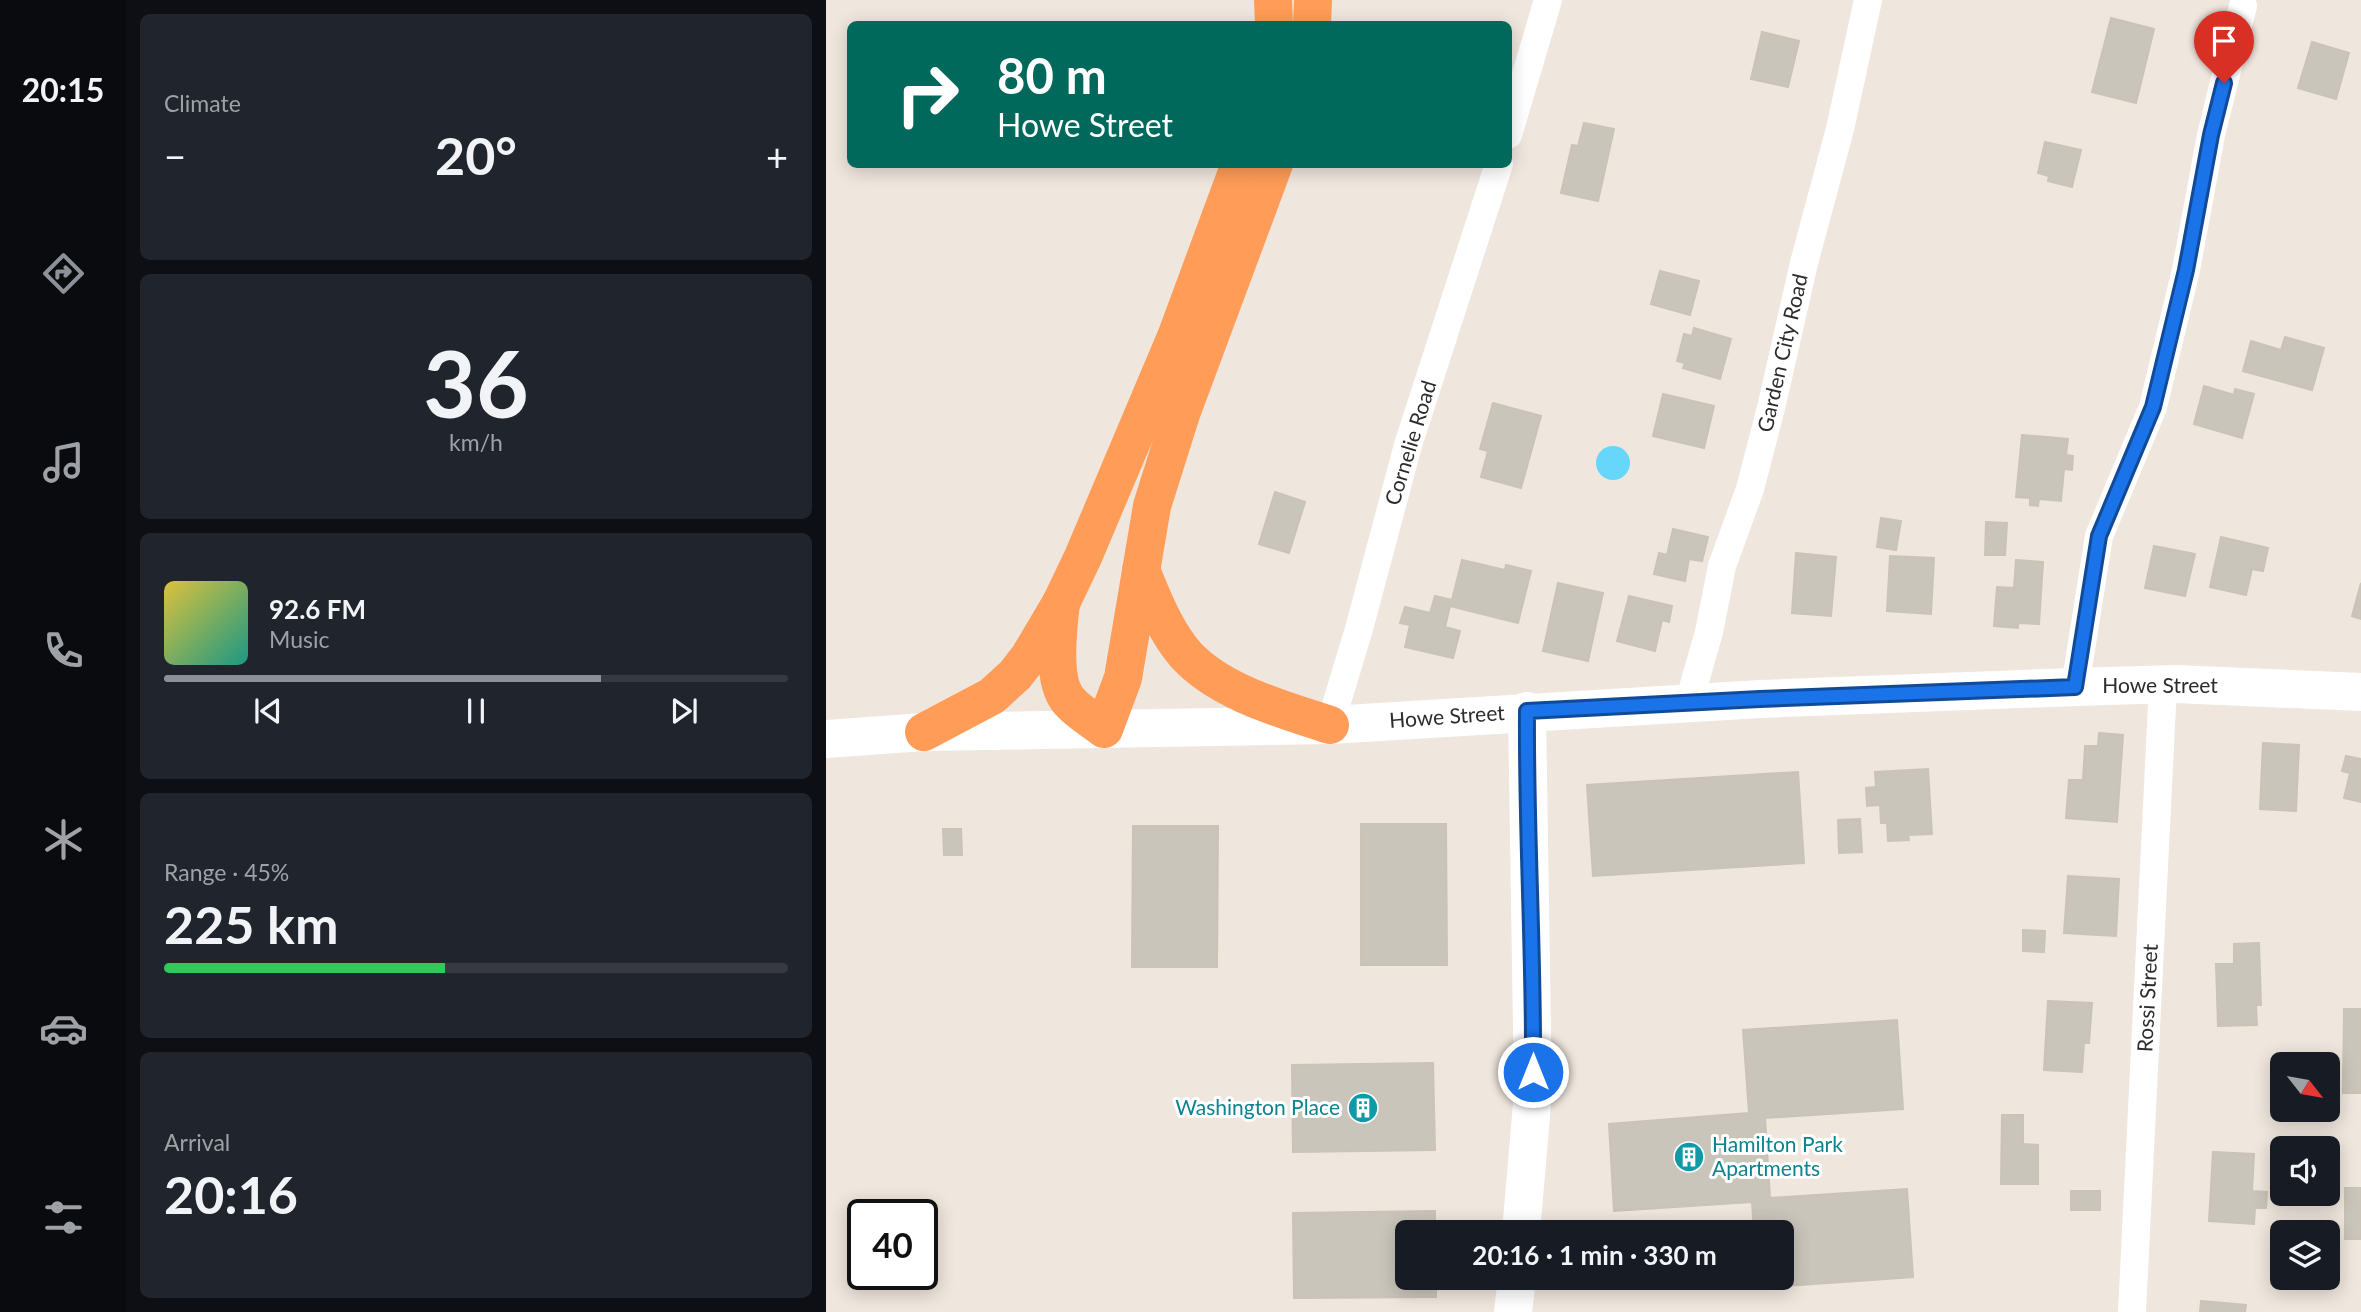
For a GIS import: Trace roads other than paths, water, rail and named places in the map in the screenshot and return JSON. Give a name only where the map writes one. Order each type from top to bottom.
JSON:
[{"type":"highway","points":[[1273,0],[1274,21]]},
{"type":"highway","points":[[1312,21],[1313,0]]},
{"type":"highway","points":[[924,732],[992,696],[1015,675],[1029,657],[1061,603],[1086,551],[1176,337],[1239,168]]},
{"type":"highway","points":[[1061,603],[1058,632],[1061,685],[1068,701],[1104,729],[1123,678],[1152,506],[1181,414],[1273,168]]},
{"type":"highway","points":[[1140,570],[1161,616],[1186,655],[1216,678],[1264,703],[1330,725]]},
{"type":"main road","name":"Howe Street","points":[[826,739],[924,732],[1330,725],[1689,702],[2075,687],[2163,685],[2361,692]]},
{"type":"main road","points":[[1522,1220],[1533,1061],[1527,711]]},
{"type":"main road","points":[[1513,1312],[1516,1290]]},
{"type":"street","points":[[1512,122],[1548,0]]},
{"type":"street","name":"Garden City Road","points":[[1689,702],[1709,632],[1722,565],[1750,489],[1771,408],[1804,263],[1840,129],[1868,0]]},
{"type":"street","points":[[2075,687],[2099,536],[2153,407],[2186,270],[2211,135],[2243,6]]},
{"type":"street","name":"Cornelie Road","points":[[1330,725],[1359,629],[1408,445],[1498,168]]},
{"type":"street","name":"Rossi Street","points":[[2132,1312],[2163,685]]},
{"type":"water","points":[[1613,446],[1625,451],[1630,463],[1625,475],[1613,480],[1601,475],[1596,463],[1601,451]]},
{"type":"place","name":"Washington Place","points":[[1363,1108]]},
{"type":"place","name":"Hamilton Park Apartments","points":[[1689,1157]]}]
